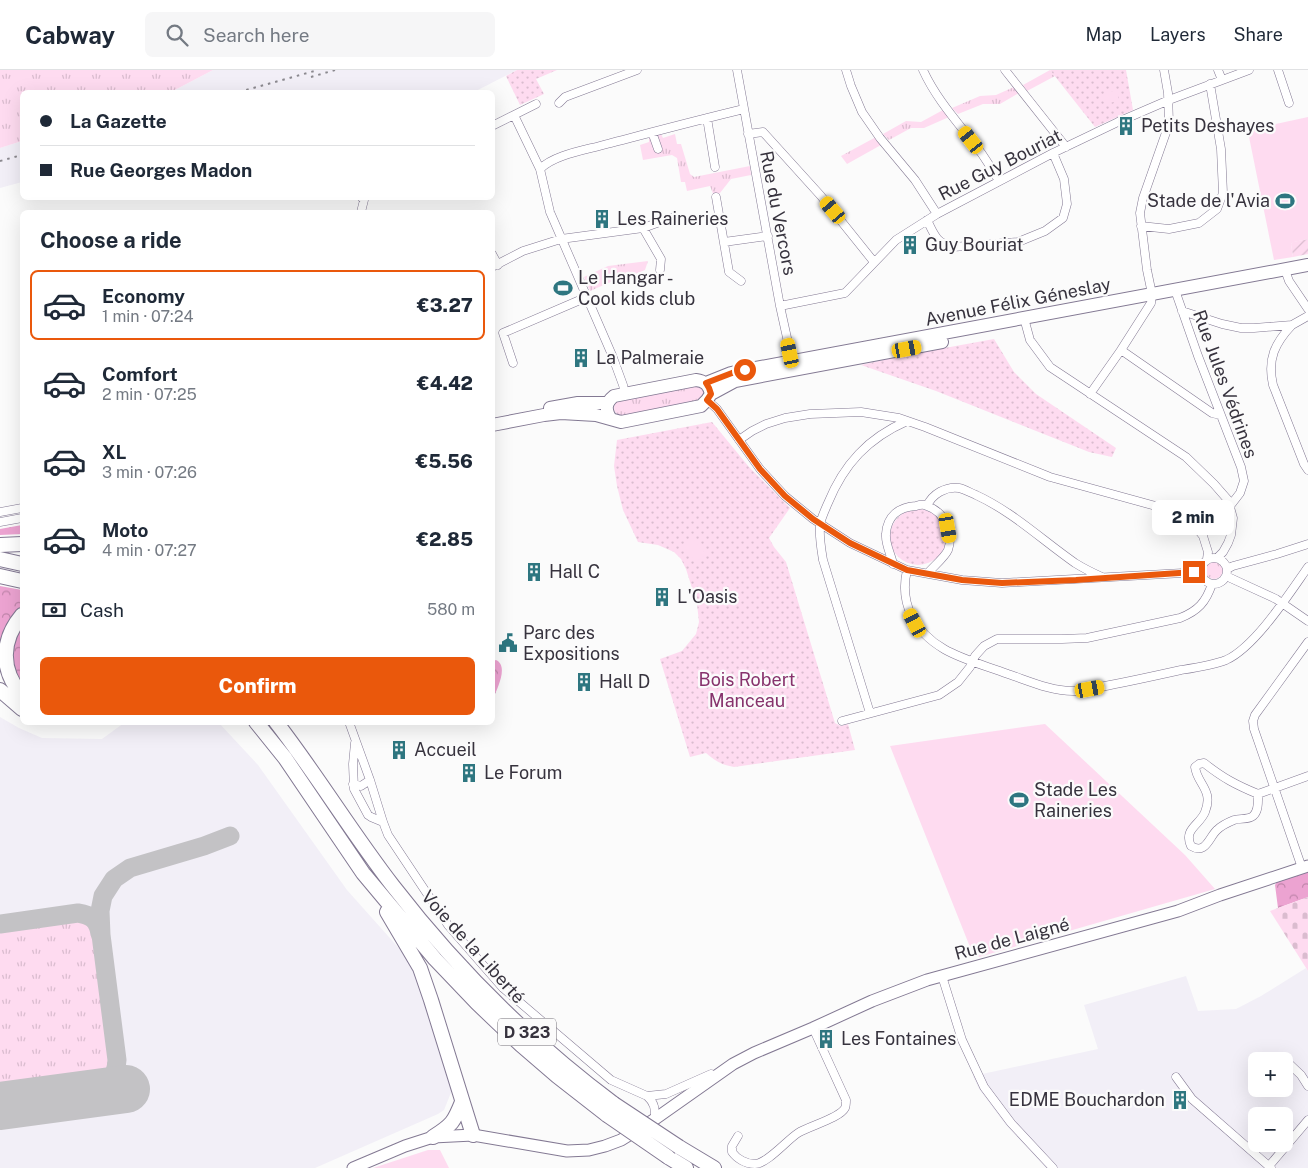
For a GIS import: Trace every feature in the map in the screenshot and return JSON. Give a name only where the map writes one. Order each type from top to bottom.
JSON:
[{"type":"highway","points":[[0,545],[20,544]]},
{"type":"highway","points":[[0,559],[20,564]]},
{"type":"highway","points":[[0,576],[20,580]]},
{"type":"highway","points":[[20,618],[10,633],[5,653],[8,673],[20,692]]},
{"type":"highway","points":[[0,690],[20,707]]},
{"type":"highway","name":"Voie de la Liberté","points":[[258,725],[291,766],[363,873],[422,945],[477,1004],[543,1065],[611,1109],[714,1168]]},
{"type":"highway","name":"Voie de la Liberté","points":[[278,725],[397,891],[464,970],[501,1008],[611,1109],[668,1157],[686,1168]]},
{"type":"highway","points":[[285,725],[301,747],[323,786]]},
{"type":"highway","points":[[363,873],[420,968],[473,1135]]},
{"type":"highway","points":[[433,1137],[448,1128],[455,1120],[462,1102]]},
{"type":"main road","name":"Avenue Félix Géneslay","points":[[1286,274],[1308,265]]},
{"type":"main road","name":"Avenue Félix Géneslay","points":[[611,419],[621,422],[701,406],[708,392],[732,373],[793,366],[1286,274],[1308,274]]},
{"type":"main road","points":[[611,419],[606,408],[607,403],[614,396],[696,380],[708,392]]},
{"type":"main road","points":[[495,417],[569,404],[607,403]]},
{"type":"main road","points":[[495,423],[561,413],[588,414],[611,419]]},
{"type":"street","points":[[559,103],[565,97],[637,70]]},
{"type":"street","name":"Rue du Vercors","points":[[737,70],[780,306],[793,366]]},
{"type":"street","points":[[846,70],[862,112],[880,138],[915,180],[937,214]]},
{"type":"street","points":[[923,70],[950,113],[982,154],[999,181]]},
{"type":"street","points":[[1005,70],[1066,147]]},
{"type":"street","points":[[1090,394],[1122,350],[1152,299],[1140,213],[1168,124],[1169,100],[1164,70]]},
{"type":"street","points":[[1218,70],[1222,80]]},
{"type":"street","name":"Rue Guy Bouriat","points":[[780,306],[845,293],[896,240],[937,214],[1066,147],[1169,100],[1249,70]]},
{"type":"street","points":[[1278,70],[1289,103]]},
{"type":"street","points":[[1141,226],[1169,229],[1199,223],[1217,209],[1224,193],[1221,149],[1210,84]]},
{"type":"street","points":[[495,124],[536,104]]},
{"type":"street","points":[[540,169],[562,156],[744,109]]},
{"type":"street","points":[[514,115],[540,169],[550,212],[612,355],[625,393]]},
{"type":"street","points":[[707,118],[715,167]]},
{"type":"street","points":[[652,132],[658,149]]},
{"type":"street","points":[[748,134],[763,132],[822,196],[874,262]]},
{"type":"street","points":[[927,220],[934,235],[943,245],[953,248],[1018,242],[1045,232],[1062,218],[1067,204],[1064,179],[1053,153]]},
{"type":"street","points":[[716,197],[729,272],[741,281]]},
{"type":"street","points":[[495,266],[523,250],[561,239],[643,228],[674,217]]},
{"type":"street","points":[[643,228],[660,259],[660,270]]},
{"type":"street","points":[[724,242],[768,236]]},
{"type":"street","points":[[1286,274],[1308,309]]},
{"type":"street","name":"Rue Jules Védrines","points":[[1176,294],[1244,481],[1240,494],[1230,506]]},
{"type":"street","points":[[513,362],[503,333],[587,297]]},
{"type":"street","points":[[1182,311],[1241,328],[1292,325]]},
{"type":"street","points":[[1308,316],[1292,325],[1276,346],[1271,365],[1273,385],[1308,470]]},
{"type":"street","points":[[1025,322],[1030,340],[1050,367],[1186,458],[1228,500],[1233,518],[1230,535],[1223,552],[1217,558]]},
{"type":"street","points":[[1122,350],[1212,413],[1220,415]]},
{"type":"street","points":[[708,392],[717,409],[760,469],[785,496],[820,524],[850,543],[907,570],[962,580],[1002,583],[1201,572]]},
{"type":"street","points":[[739,440],[766,424],[785,418],[810,414],[860,412],[890,416],[924,427],[1050,477],[1163,508],[1188,518],[1203,536],[1208,559]]},
{"type":"street","points":[[870,713],[823,560],[819,542],[820,524],[834,489],[855,457],[879,435],[907,421]]},
{"type":"street","points":[[927,506],[935,495],[949,488],[958,488],[972,493],[1012,516],[1076,564],[1103,578]]},
{"type":"street","points":[[893,564],[885,537],[888,522],[893,514],[901,509],[909,506],[927,506],[944,518],[950,538],[948,549],[944,556],[928,573]]},
{"type":"street","points":[[0,512],[20,508]]},
{"type":"street","points":[[0,522],[20,518]]},
{"type":"street","points":[[1308,544],[1233,566],[1226,572],[1222,581],[1217,583],[1206,582],[1201,572],[1202,565],[1208,559],[1217,558],[1224,562],[1226,572],[1282,603],[1308,621]]},
{"type":"street","points":[[907,570],[904,581],[904,594],[908,609],[915,623],[928,638],[945,650],[972,661],[1051,689],[1074,692],[1225,661],[1241,651],[1259,633],[1308,567]]},
{"type":"street","points":[[842,721],[940,695],[958,682],[984,646],[997,639],[1087,638],[1180,618],[1191,614],[1201,606],[1210,592],[1212,584]]},
{"type":"street","points":[[1305,867],[1275,788],[1254,729],[1253,721],[1255,715],[1308,642]]},
{"type":"street","points":[[350,725],[388,835],[448,925],[503,988],[611,1080],[647,1096],[654,1105],[655,1119]]},
{"type":"street","points":[[355,740],[353,784],[356,794],[368,815],[383,822]]},
{"type":"street","points":[[1258,794],[1258,805],[1255,815],[1251,818],[1233,820],[1216,830],[1205,846],[1200,849],[1191,846],[1188,838],[1192,829],[1205,813],[1207,803],[1206,792],[1196,774],[1195,767],[1199,764],[1204,763],[1223,778],[1258,794],[1308,776]]},
{"type":"street","points":[[353,784],[361,786],[370,780]]},
{"type":"street","name":"Rue de Laigné","points":[[353,1168],[405,1146],[433,1137],[473,1135],[567,1151],[589,1150],[605,1146],[621,1140],[655,1119],[733,1064],[872,1001],[927,980],[1178,911],[1305,867]]},
{"type":"street","points":[[942,976],[962,1040],[984,1087],[1010,1123],[1053,1168]]},
{"type":"street","points":[[738,1136],[732,1146],[735,1158],[756,1164],[764,1161],[798,1133],[841,1113],[846,1107],[846,1100],[813,1028]]},
{"type":"street","points":[[647,1096],[666,1094],[733,1064]]},
{"type":"street","points":[[1293,1067],[1301,1074],[1308,1086]]},
{"type":"street","points":[[1176,1077],[1192,1099],[1270,1167],[1308,1120]]},
{"type":"shaded area","points":[[213,70],[517,70],[478,90],[175,90]]},
{"type":"shaded area","points":[[20,142],[20,183],[0,188],[0,148]]},
{"type":"shaded area","points":[[0,717],[42,738],[102,739],[121,725],[221,725],[258,765],[347,890],[405,955],[418,980],[452,1090],[444,1110],[315,1168],[0,1168]]},
{"type":"shaded area","points":[[1306,968],[1308,971],[1308,1168],[1046,1168],[1006,1125],[979,1089],[973,1076],[1098,1049],[1084,1005],[1186,976],[1198,1011],[1236,1009]]},
{"type":"green space","points":[[0,70],[213,70],[175,90],[20,90],[20,142],[0,148]]},
{"type":"green space","points":[[517,70],[557,70],[536,79],[544,94],[520,105],[506,76]]},
{"type":"green space","points":[[1050,70],[1055,76],[1027,91],[1023,85]]},
{"type":"green space","points":[[1050,70],[1126,70],[1133,110],[1095,127]]},
{"type":"green space","points":[[1014,87],[1019,93],[1000,104],[983,104],[958,114],[952,108],[980,96],[996,95]]},
{"type":"green space","points":[[1116,90],[1119,100],[1105,105],[1101,95]]},
{"type":"green space","points":[[943,110],[949,117],[924,128],[911,128],[889,140],[883,134],[906,121],[921,122]]},
{"type":"green space","name":"Stade de l'Avia","points":[[1308,117],[1308,239],[1291,244],[1293,257],[1274,260],[1248,132]]},
{"type":"green space","points":[[661,134],[663,138],[675,134],[677,144],[681,144],[690,174],[694,177],[750,166],[751,175],[731,179],[720,193],[714,196],[710,186],[687,191],[685,182],[681,182],[677,158],[672,155],[643,160],[640,145],[649,142],[649,137]]},
{"type":"green space","points":[[876,137],[881,145],[847,164],[841,156]]},
{"type":"green space","points":[[1308,239],[1308,254],[1293,257],[1291,244]]},
{"type":"green space","points":[[648,261],[645,270],[590,291],[584,277],[608,266]]},
{"type":"green space","points":[[994,339],[1014,372],[1036,394],[1116,448],[1112,457],[1089,452],[936,391],[861,365]]},
{"type":"green space","points":[[695,383],[705,390],[702,400],[623,418],[615,411],[614,406],[617,401]]},
{"type":"green space","name":"Bois Robert Manceau","points":[[712,422],[749,467],[790,508],[769,538],[786,562],[835,723],[841,726],[848,724],[855,750],[734,767],[719,762],[706,753],[690,757],[660,659],[682,651],[696,634],[699,622],[697,604],[681,559],[674,552],[658,545],[638,542],[623,510],[614,466],[617,440]]},
{"type":"green space","points":[[913,509],[923,509],[938,517],[944,526],[946,537],[944,548],[938,557],[923,565],[913,565],[902,560],[895,553],[890,542],[890,532],[895,521],[902,514]]},
{"type":"green space","points":[[20,525],[20,534],[0,535],[0,529]]},
{"type":"green space","points":[[693,539],[705,553],[697,561],[684,547],[684,544]]},
{"type":"green space","points":[[1214,561],[1220,564],[1223,570],[1220,576],[1214,579],[1208,576],[1205,570],[1208,564]]},
{"type":"green space","points":[[0,586],[20,590],[20,615],[0,652]]},
{"type":"green space","points":[[20,630],[20,678],[14,668],[12,657]]},
{"type":"green space","points":[[495,660],[500,663],[502,672],[495,694]]},
{"type":"green space","name":"Stade Les Raineries","points":[[1045,724],[1185,855],[1215,889],[979,957],[972,952],[890,746]]},
{"type":"green space","points":[[1308,871],[1308,897],[1278,908],[1275,885],[1277,882]]},
{"type":"green space","points":[[1308,897],[1308,971],[1270,911]]},
{"type":"green space","points":[[75,921],[85,923],[94,932],[111,1063],[106,1071],[98,1076],[0,1089],[0,931]]},
{"type":"green space","points":[[428,1150],[440,1150],[449,1168],[373,1168]]},
{"type":"taxiway","points":[[87,1094],[100,1089],[109,1082],[115,1073],[117,1060],[101,935],[100,911],[103,896],[114,879],[130,868],[204,846],[230,836]]},
{"type":"taxiway","points":[[0,924],[78,913],[93,919],[98,925],[100,934]]},
{"type":"runway","points":[[0,1106],[126,1089]]},
{"type":"railway","points":[[246,90],[318,70]]},
{"type":"railway","points":[[311,77],[335,70]]},
{"type":"railway","points":[[0,161],[20,156]]},
{"type":"place","name":"Petits Deshayes","points":[[1126,126]]},
{"type":"place","name":"Stade de l'Avia","points":[[1285,201]]},
{"type":"place","name":"Les Raineries","points":[[602,219]]},
{"type":"place","name":"Guy Bouriat","points":[[910,245]]},
{"type":"place","name":"Le Hangar - Cool kids club","points":[[563,288]]},
{"type":"place","name":"La Palmeraie","points":[[581,358]]},
{"type":"place","name":"Hall C","points":[[534,572]]},
{"type":"place","name":"L'Oasis","points":[[662,597]]},
{"type":"place","name":"Parc des Expositions","points":[[508,643]]},
{"type":"place","name":"Hall D","points":[[584,682]]},
{"type":"place","name":"Accueil","points":[[399,750]]},
{"type":"place","name":"Le Forum","points":[[469,773]]},
{"type":"place","name":"Stade Les Raineries","points":[[1019,800]]},
{"type":"place","name":"Les Fontaines","points":[[826,1039]]},
{"type":"place","name":"EDME Bouchardon","points":[[1180,1100]]},
{"type":"route","points":[[745,370],[706,383],[711,394],[707,400],[717,409],[760,469],[785,496],[813,519],[850,543],[907,570],[962,580],[1002,583],[1194,572]]}]
